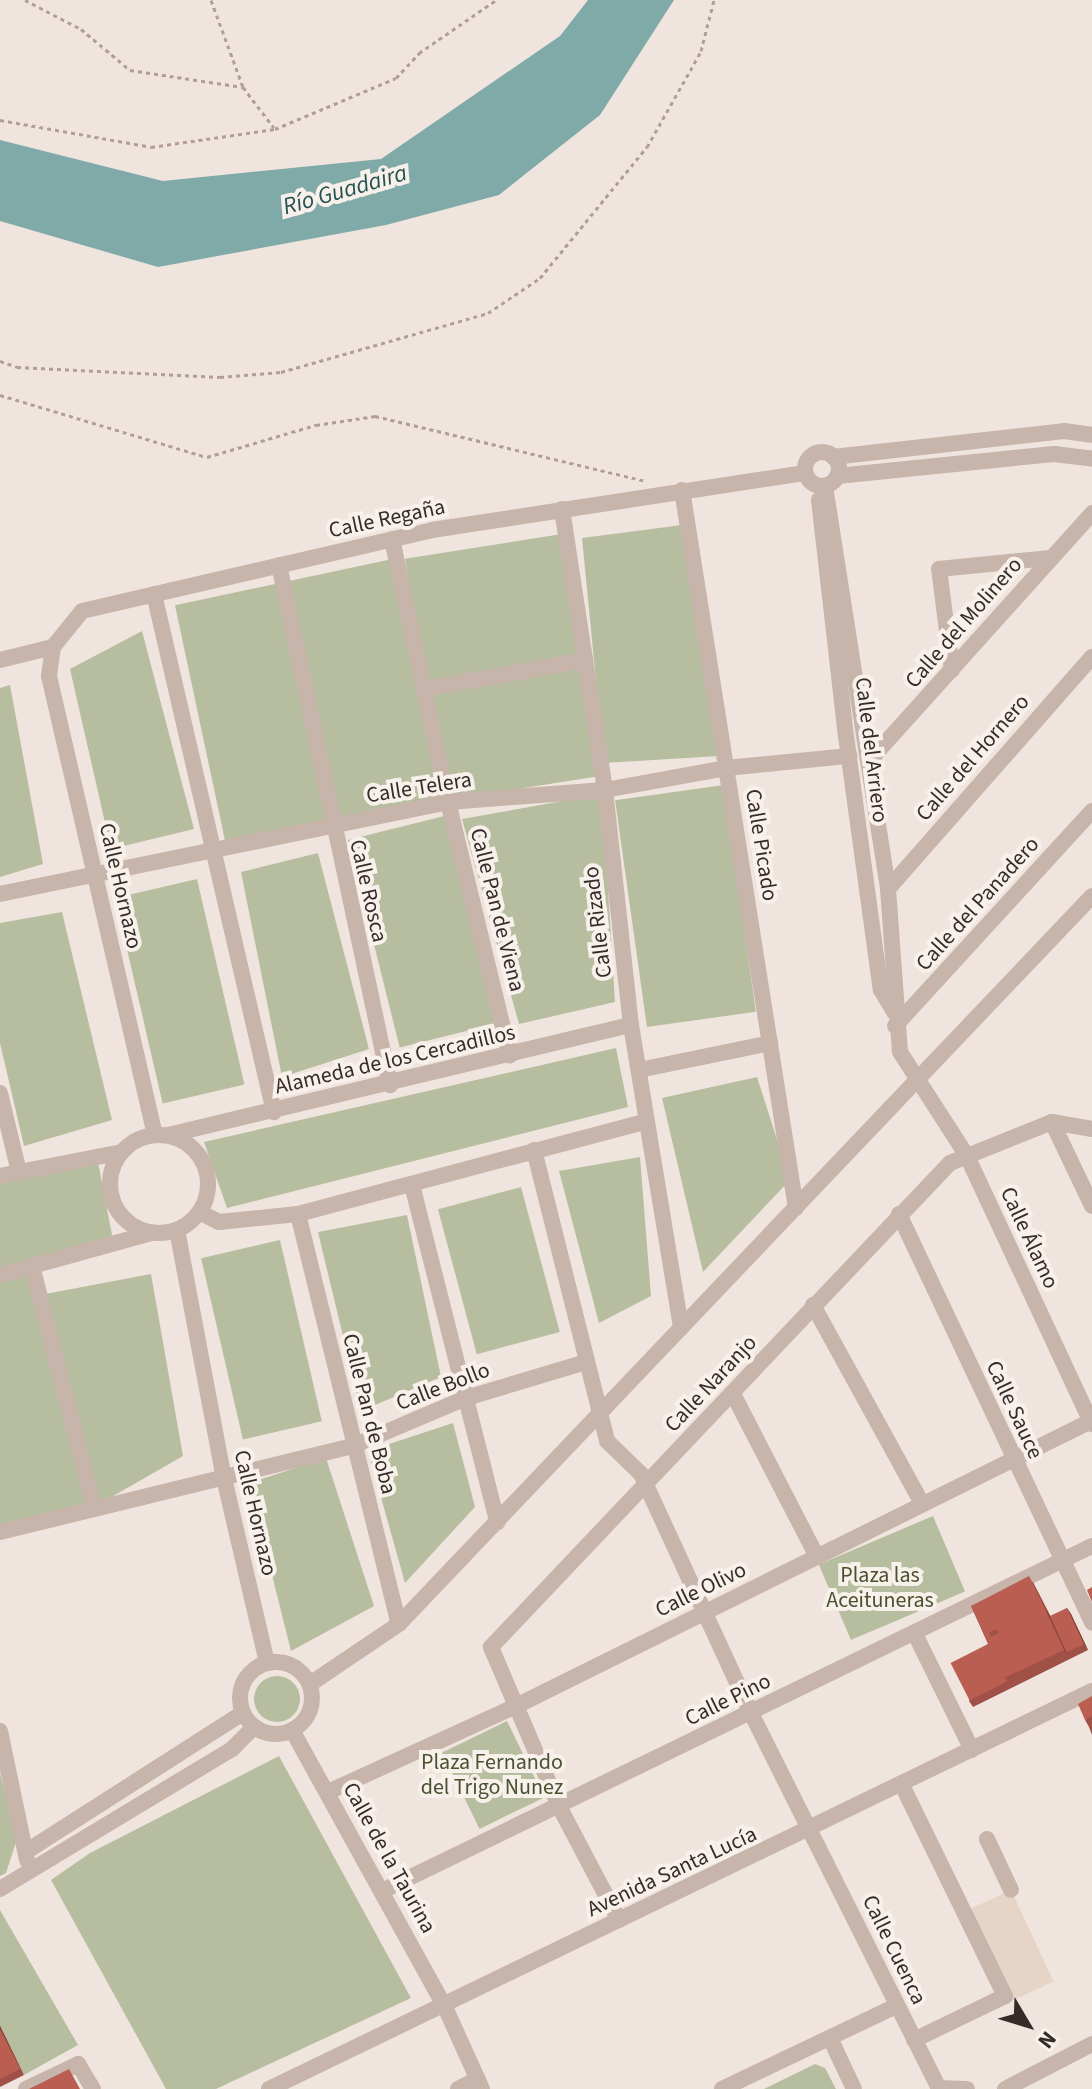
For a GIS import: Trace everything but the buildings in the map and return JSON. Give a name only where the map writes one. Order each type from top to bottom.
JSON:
[{"type":"street","points":[[1092,435],[1064,431],[833,457],[814,454],[805,473],[811,482],[829,485],[1054,454],[1092,459]]},
{"type":"street","points":[[829,485],[833,457]]},
{"type":"street","name":"Calle Regaña","points":[[53,647],[82,611],[279,565],[392,539],[562,509],[805,473]]},
{"type":"street","name":"Calle del Arriero","points":[[829,485],[819,500],[881,990],[894,1019],[900,1052],[917,1076]]},
{"type":"street","name":"Calle del Arriero","points":[[829,485],[888,889],[899,987],[894,1019]]},
{"type":"street","name":"Calle Picado","points":[[682,490],[796,1208]]},
{"type":"street","name":"Calle Rizado","points":[[562,509],[605,790],[631,1025],[681,1328]]},
{"type":"street","name":"Calle del Molinero","points":[[869,761],[1092,513]]},
{"type":"street","name":"Calle Pan de Viena","points":[[392,539],[448,802],[510,1056]]},
{"type":"street","points":[[952,670],[939,569],[1050,558]]},
{"type":"street","name":"Calle Rosca","points":[[279,565],[331,825],[390,1085]]},
{"type":"street","points":[[154,594],[216,848],[274,1112]]},
{"type":"street","points":[[0,660],[53,647]]},
{"type":"street","name":"Calle Hornazo","points":[[53,647],[49,676],[94,873],[162,1135]]},
{"type":"street","name":"Calle del Hornero","points":[[888,889],[1092,657]]},
{"type":"street","points":[[424,689],[585,660]]},
{"type":"street","name":"Calle Telera","points":[[0,894],[448,802],[605,790],[726,768],[849,756]]},
{"type":"street","name":"Calle del Panadero","points":[[894,1019],[1092,811]]},
{"type":"street","points":[[310,1684],[399,1624],[796,1208],[917,1076],[1092,896]]},
{"type":"street","name":"Alameda de los Cercadillos","points":[[162,1135],[390,1085],[631,1025]]},
{"type":"street","points":[[639,1070],[770,1043]]},
{"type":"street","name":"Calle Álamo","points":[[917,1076],[967,1156],[1091,1423]]},
{"type":"street","points":[[0,1093],[19,1172]]},
{"type":"street","points":[[199,1212],[219,1222],[298,1214],[647,1121]]},
{"type":"street","points":[[1052,1122],[1092,1129]]},
{"type":"street","points":[[1052,1122],[1092,1206]]},
{"type":"street","name":"Calle Naranjo","points":[[514,1707],[491,1647],[950,1163],[1052,1122]]},
{"type":"street","points":[[0,1176],[122,1152],[162,1135],[183,1141],[204,1163],[208,1180],[199,1212],[177,1230],[151,1233],[0,1275]]},
{"type":"street","points":[[534,1150],[599,1415]]},
{"type":"street","points":[[122,1152],[110,1185],[113,1202],[129,1223],[151,1233]]},
{"type":"street","points":[[412,1185],[497,1522]]},
{"type":"street","name":"Calle Pan de Boba","points":[[298,1214],[399,1624]]},
{"type":"street","name":"Calle Sauce","points":[[899,1214],[1012,1460],[1092,1623]]},
{"type":"street","name":"Calle Hornazo","points":[[177,1230],[224,1478],[267,1663]]},
{"type":"street","points":[[32,1266],[94,1507]]},
{"type":"street","points":[[813,1305],[922,1503]]},
{"type":"street","name":"Calle Bollo","points":[[0,1532],[353,1446],[466,1398],[586,1362]]},
{"type":"street","points":[[733,1394],[817,1557]]},
{"type":"street","name":"Calle Cuenca","points":[[599,1415],[607,1441],[641,1474],[751,1713],[939,2088]]},
{"type":"street","name":"Calle Olivo","points":[[328,1792],[514,1707],[922,1503],[1091,1423]]},
{"type":"street","name":"Calle Pino","points":[[382,1891],[1092,1546]]},
{"type":"street","points":[[915,1634],[972,1750]]},
{"type":"street","points":[[267,1663],[292,1666],[310,1684],[310,1711],[292,1730],[270,1733],[254,1727],[243,1713],[240,1701],[247,1677],[267,1663]]},
{"type":"street","name":"Avenida Santa Lucía","points":[[269,2089],[812,1830],[1092,1691]]},
{"type":"street","points":[[514,1707],[559,1806],[619,1920]]},
{"type":"street","points":[[27,1851],[243,1713]]},
{"type":"street","points":[[0,1889],[26,1877],[232,1749],[254,1727]]},
{"type":"street","name":"Calle de la Taurina","points":[[292,1730],[445,2007],[480,2084]]},
{"type":"street","points":[[0,1731],[27,1851],[26,1877]]},
{"type":"street","points":[[902,1785],[1005,1996],[914,2040]]},
{"type":"street","points":[[987,1839],[1011,1890]]},
{"type":"street","points":[[722,2089],[896,2006]]},
{"type":"street","points":[[830,2038],[854,2089]]},
{"type":"street","points":[[1005,2089],[1092,2044]]},
{"type":"street","points":[[26,2089],[78,2064],[93,2089]]},
{"type":"street","points":[[458,2089],[480,2084]]},
{"type":"street","points":[[939,2088],[967,2089]]},
{"type":"path","points":[[25,0],[81,29],[130,70],[243,87]]},
{"type":"path","points":[[211,0],[243,87],[275,129]]},
{"type":"path","points":[[0,120],[151,147],[275,129],[396,78],[419,53],[496,0]]},
{"type":"path","points":[[0,361],[17,367],[220,377],[281,372],[488,313],[540,278],[647,147],[701,51],[714,0]]},
{"type":"path","points":[[0,395],[207,457],[316,425],[375,416],[651,482]]},
{"type":"green space","points":[[682,525],[719,756],[604,763],[582,538]]},
{"type":"green space","points":[[562,534],[600,776],[443,801],[405,559]]},
{"type":"green space","points":[[397,558],[448,796],[225,843],[175,605]]},
{"type":"green space","points":[[142,631],[194,829],[111,849],[70,669]]},
{"type":"green space","points":[[10,685],[43,864],[0,877],[0,688]]},
{"type":"green space","points":[[724,785],[756,1012],[647,1027],[615,800]]},
{"type":"green space","points":[[602,794],[615,1002],[519,1024],[462,819]]},
{"type":"green space","points":[[444,816],[496,1024],[400,1048],[348,840]]},
{"type":"green space","points":[[318,853],[369,1049],[282,1077],[241,872]]},
{"type":"green space","points":[[197,879],[244,1085],[163,1103],[115,898]]},
{"type":"green space","points":[[62,912],[112,1120],[24,1146],[0,1043],[0,923]]},
{"type":"green space","points":[[616,1048],[628,1107],[227,1208],[204,1142]]},
{"type":"green space","points":[[757,1077],[790,1180],[703,1272],[662,1098]]},
{"type":"green space","points":[[97,1157],[114,1245],[33,1266],[40,1295],[151,1274],[183,1456],[94,1507],[0,1532],[0,1177]]},
{"type":"green space","points":[[640,1157],[651,1296],[599,1323],[559,1171]]},
{"type":"green space","points":[[521,1187],[560,1332],[477,1354],[438,1209]]},
{"type":"green space","points":[[407,1215],[441,1377],[361,1411],[318,1232]]},
{"type":"green space","points":[[280,1240],[322,1421],[243,1439],[201,1258]]},
{"type":"green space","points":[[453,1423],[475,1507],[405,1583],[368,1451]]},
{"type":"green space","points":[[326,1458],[374,1606],[291,1651],[249,1483]]},
{"type":"green space","name":"Plaza las Aceituneras","points":[[933,1516],[965,1591],[851,1640],[819,1564]]},
{"type":"green space","points":[[277,1676],[286,1677],[293,1683],[299,1690],[299,1708],[293,1715],[286,1721],[277,1722],[268,1721],[261,1715],[255,1708],[254,1699],[255,1690],[261,1683],[268,1677]]},
{"type":"green space","name":"Plaza Fernando del Trigo Nunez","points":[[507,1721],[544,1797],[480,1829],[442,1753]]},
{"type":"green space","points":[[279,1756],[411,1998],[216,2089],[166,2089],[51,1880],[90,1853]]},
{"type":"green space","points":[[0,1773],[17,1839],[6,1873],[0,1876]]},
{"type":"green space","points":[[0,1910],[78,2045],[24,2075],[0,2026]]},
{"type":"green space","points":[[815,2064],[825,2068],[836,2089],[764,2089]]},
{"type":"shaded area","points":[[1011,1890],[1054,1982],[1010,2002],[967,1910]]},
{"type":"water","name":"Río Guadaira","points":[[588,0],[674,0],[600,115],[499,195],[386,225],[158,267],[0,221],[0,140],[163,181],[381,159],[560,36]]}]
